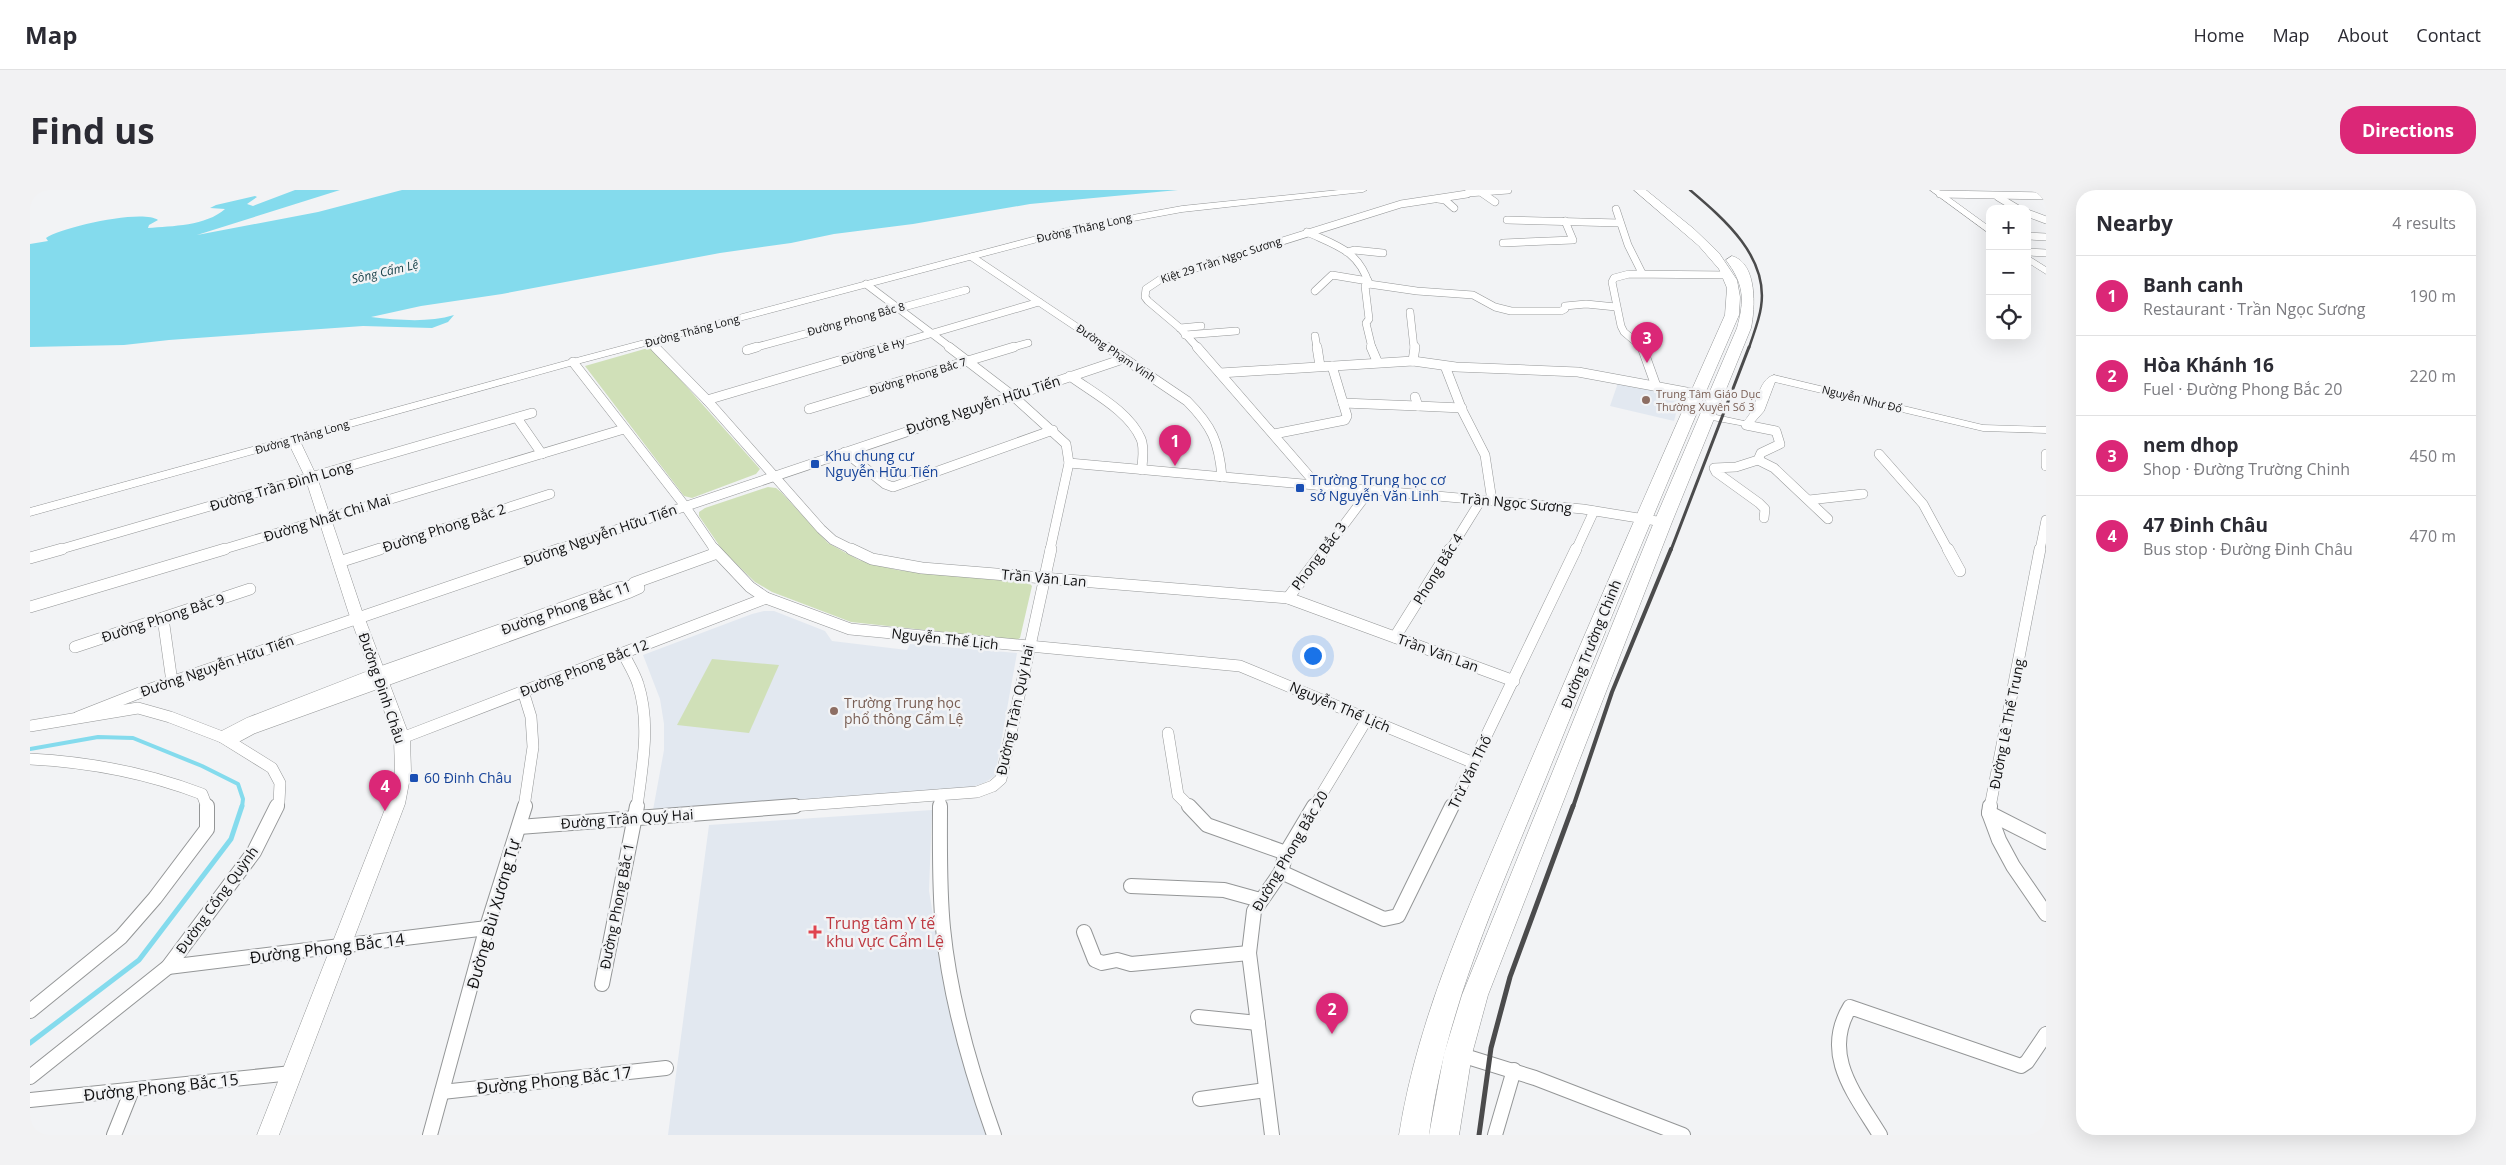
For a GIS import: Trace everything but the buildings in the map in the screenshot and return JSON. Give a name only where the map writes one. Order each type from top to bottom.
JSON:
[{"type":"highway","name":"Đường Trường Chinh","points":[[1444,1135],[1458,1054],[1475,995],[1653,519],[1697,394],[1732,315],[1734,291],[1721,263],[1697,239],[1639,190]]},
{"type":"highway","name":"Đường Trường Chinh","points":[[1414,1135],[1418,1100],[1433,1037],[1455,971],[1653,519],[1707,416],[1744,328],[1749,308],[1748,285],[1736,264],[1720,248],[1651,190]]},
{"type":"street","name":"Đường Thăng Long","points":[[30,512],[573,362],[1078,228],[1128,217],[1200,207],[1363,190]]},
{"type":"street","name":"Kiệt 29 Trần Ngọc Sương","points":[[1317,485],[1180,328],[1148,301],[1144,293],[1148,286],[1160,279],[1401,204],[1508,190]]},
{"type":"street","points":[[1937,192],[1998,196],[2046,196]]},
{"type":"street","points":[[1937,192],[1986,227]]},
{"type":"street","points":[[1482,193],[1495,202]]},
{"type":"street","points":[[1998,196],[2012,205]]},
{"type":"street","points":[[1436,198],[1445,200],[1454,208]]},
{"type":"street","points":[[1616,208],[1620,223],[1642,273]]},
{"type":"street","points":[[2031,214],[2046,220]]},
{"type":"street","points":[[1507,220],[1620,223]]},
{"type":"street","points":[[1503,243],[1573,240],[1565,221]]},
{"type":"street","points":[[1307,232],[1353,249],[1383,253]]},
{"type":"street","points":[[2031,236],[2046,236]]},
{"type":"street","points":[[1353,249],[1363,266],[1369,282]]},
{"type":"street","points":[[2031,252],[2046,253]]},
{"type":"street","name":"Đường Phạm Vinh","points":[[972,257],[1173,391],[1206,421],[1218,440],[1222,477]]},
{"type":"street","points":[[2031,261],[2046,271]]},
{"type":"street","points":[[1656,386],[1644,348],[1624,332],[1616,307],[1612,282],[1614,278],[1618,275],[1642,273],[1728,275]]},
{"type":"street","points":[[1315,291],[1332,274],[1417,291],[1473,295],[1495,307],[1510,311],[1561,311],[1565,309],[1565,306],[1580,304],[1616,307]]},
{"type":"street","points":[[1369,282],[1365,286],[1369,319],[1366,329],[1369,344],[1377,362]]},
{"type":"street","name":"Đường Trần Quý Hai","points":[[519,827],[977,792],[994,786],[1002,779],[1069,463],[1066,444],[1053,430],[1013,396],[866,284]]},
{"type":"street","name":"Đường Phong Bắc 8","points":[[747,350],[966,290]]},
{"type":"street","name":"Đường Lê Hy","points":[[707,400],[1039,302]]},
{"type":"street","points":[[1410,312],[1415,343],[1413,361]]},
{"type":"street","points":[[1180,328],[1201,326]]},
{"type":"street","points":[[1185,335],[1236,331]]},
{"type":"street","points":[[1315,336],[1320,366]]},
{"type":"street","name":"Trần Văn Lan","points":[[650,342],[707,400],[821,529],[833,540],[872,560],[922,568],[1288,598],[1514,681]]},
{"type":"street","name":"Đường Phong Bắc 7","points":[[808,410],[1028,343]]},
{"type":"street","name":"Đường Nguyễn Hữu Tiến","points":[[78,717],[358,617],[774,475],[1123,359]]},
{"type":"street","points":[[1220,373],[1413,361],[1445,366],[1578,372],[1697,394]]},
{"type":"street","name":"Nguyễn Thế Lịch","points":[[573,362],[685,506],[717,553],[750,587],[766,598],[850,629],[1240,666],[1474,763]]},
{"type":"street","points":[[1274,434],[1341,423],[1345,420],[1343,403],[1332,366]]},
{"type":"street","points":[[1445,366],[1462,408],[1485,455],[1487,500]]},
{"type":"street","points":[[1070,376],[1136,430],[1141,440],[1142,470]]},
{"type":"street","name":"Nguyễn Như Đổ","points":[[1746,425],[1758,413],[1770,380],[1774,378],[1983,428],[2046,430]]},
{"type":"street","points":[[1343,403],[1417,402],[1462,408]]},
{"type":"street","name":"Đường Trần Đình Long","points":[[30,558],[532,414]]},
{"type":"street","points":[[1707,416],[1772,430],[1779,436],[1780,444],[1761,453],[1758,460]]},
{"type":"street","points":[[517,418],[542,454]]},
{"type":"street","name":"Đường Nhất Chi Mai","points":[[30,607],[624,429]]},
{"type":"street","points":[[845,452],[885,484],[894,487],[1053,430]]},
{"type":"street","name":"Đường Đinh Châu","points":[[268,1135],[396,804],[403,772],[402,738],[358,617],[311,477],[293,439]]},
{"type":"street","points":[[1879,454],[1922,504],[1960,571]]},
{"type":"street","points":[[2046,454],[2046,466]]},
{"type":"street","points":[[1764,518],[1765,509],[1758,501],[1747,491],[1716,472],[1714,468],[1722,466],[1736,467],[1758,460],[1774,468],[1828,519]]},
{"type":"street","name":"Trần Ngọc Sương","points":[[1069,463],[1594,510],[1653,519]]},
{"type":"street","name":"Phong Bắc 3","points":[[1288,598],[1370,490]]},
{"type":"street","name":"Đường Phong Bắc 2","points":[[339,562],[550,494]]},
{"type":"street","points":[[1809,500],[1862,494]]},
{"type":"street","name":"Phong Bắc 4","points":[[1395,637],[1487,500]]},
{"type":"street","name":"Trừ Văn Thố","points":[[1281,872],[1384,919],[1398,916],[1514,681],[1594,510]]},
{"type":"street","name":"Đường Lê Thế Trung","points":[[1989,813],[2046,520]]},
{"type":"street","name":"Đường Phong Bắc 11","points":[[225,739],[249,723],[717,553]]},
{"type":"street","name":"Đường Phong Bắc 9","points":[[75,647],[250,589]]},
{"type":"street","name":"Đường Phong Bắc 12","points":[[402,738],[766,598]]},
{"type":"street","points":[[162,618],[172,682]]},
{"type":"street","name":"Đường Phong Bắc 1","points":[[602,984],[635,818],[645,748],[644,712],[638,684],[623,653]]},
{"type":"street","name":"Đường Bùi Xương Tự","points":[[430,1135],[487,928],[519,827],[530,777],[533,746],[532,719],[523,692]]},
{"type":"street","name":"Đường Cống Quỳnh","points":[[30,726],[138,708],[170,716],[225,739],[272,768],[280,783],[279,802],[254,852],[168,967],[30,1077]]},
{"type":"street","name":"Đường Phong Bắc 20","points":[[1272,1135],[1249,953],[1254,911],[1281,872],[1286,853],[1367,719]]},
{"type":"street","points":[[1168,733],[1178,795],[1207,825],[1286,853]]},
{"type":"street","points":[[30,759],[65,761],[176,783],[202,794],[207,807],[206,830],[155,898],[121,938],[30,1011]]},
{"type":"street","points":[[940,795],[942,928],[951,991],[977,1088],[994,1135]]},
{"type":"street","points":[[1989,813],[2046,842]]},
{"type":"street","points":[[1989,813],[2001,847],[2024,886],[2046,914]]},
{"type":"street","points":[[1131,886],[1224,890],[1260,900]]},
{"type":"street","name":"Đường Phong Bắc 14","points":[[168,967],[487,928]]},
{"type":"street","points":[[1084,932],[1096,960],[1102,963],[1117,960],[1131,964],[1249,953]]},
{"type":"street","points":[[1880,1135],[1846,1079],[1838,1055],[1844,1016],[1850,1007],[2020,1066],[2028,1062],[2046,1034]]},
{"type":"street","points":[[1198,1017],[1258,1023]]},
{"type":"street","points":[[1458,1054],[1488,1065],[1514,1070],[1633,1118],[1683,1135]]},
{"type":"street","name":"Đường Phong Bắc 17","points":[[442,1092],[666,1068]]},
{"type":"street","points":[[1495,1135],[1514,1070]]},
{"type":"street","name":"Đường Phong Bắc 15","points":[[30,1100],[292,1073]]},
{"type":"street","points":[[114,1135],[132,1090]]},
{"type":"street","points":[[1200,1099],[1266,1090]]},
{"type":"shaded area","name":"Trung Tâm Giáo Dục Thường Xuyên Số 3","points":[[1619,380],[1681,394],[1674,421],[1610,406]]},
{"type":"shaded area","name":"Trường Trung học phổ thông Cẩm Lệ","points":[[764,611],[774,611],[825,631],[832,641],[907,650],[910,644],[1017,653],[995,776],[984,783],[965,789],[653,810],[664,750],[664,724],[660,699],[643,655]]},
{"type":"shaded area","name":"Trung tâm Y tế khu vực Cẩm Lệ","points":[[932,810],[929,891],[943,974],[987,1135],[668,1135],[709,825]]},
{"type":"green space","points":[[648,348],[654,350],[760,469],[756,474],[692,498],[684,496],[585,366]]},
{"type":"green space","points":[[768,487],[776,488],[781,492],[828,543],[859,560],[897,570],[1029,583],[1032,586],[1020,638],[1017,640],[851,622],[772,592],[755,582],[723,551],[699,516],[699,512],[705,508]]},
{"type":"green space","points":[[712,659],[779,665],[749,733],[677,725]]},
{"type":"water","name":"Sông Cẩm Lệ","points":[[295,190],[340,190],[197,235],[318,212],[402,190],[1178,190],[1030,204],[913,224],[834,234],[791,243],[720,253],[502,294],[421,306],[371,317],[423,320],[454,315],[448,322],[432,328],[363,326],[124,345],[30,347],[30,244],[48,241],[46,238],[68,229],[120,218],[149,217],[158,220],[149,225],[148,228],[178,226],[199,222],[217,215],[225,209],[210,208],[216,205],[255,196],[257,197],[247,204],[253,206]]},
{"type":"waterway","points":[[30,749],[98,737],[133,738],[202,766],[238,784],[243,799],[242,807]]},
{"type":"waterway","points":[[30,1043],[139,960],[231,839],[242,806]]},
{"type":"railway","points":[[1690,190],[1730,227],[1751,256],[1758,272],[1762,289],[1761,307],[1749,348]]},
{"type":"railway","points":[[1671,550],[1749,347]]},
{"type":"railway","points":[[1573,807],[1612,692],[1671,549]]},
{"type":"railway","points":[[1479,1135],[1491,1048],[1510,977],[1573,806]]},
{"type":"place","name":"nem dhop","points":[[1647,363]]},
{"type":"place","name":"Trung Tâm Giáo Dục Thường Xuyên Số 3","points":[[1646,400]]},
{"type":"place","name":"Khu chung cư Nguyễn Hữu Tiến","points":[[815,464]]},
{"type":"place","name":"Banh canh","points":[[1175,466]]},
{"type":"place","name":"Trường Trung học cơ sở Nguyễn Văn Linh","points":[[1300,488]]},
{"type":"place","name":"Trường Trung học phổ thông Cẩm Lệ","points":[[834,711]]},
{"type":"place","name":"60 Đinh Châu","points":[[414,778]]},
{"type":"place","name":"47 Đinh Châu","points":[[385,811]]},
{"type":"place","name":"Trung tâm Y tế khu vực Cẩm Lệ","points":[[815,932]]},
{"type":"place","name":"Hòa Khánh 16","points":[[1332,1034]]}]
